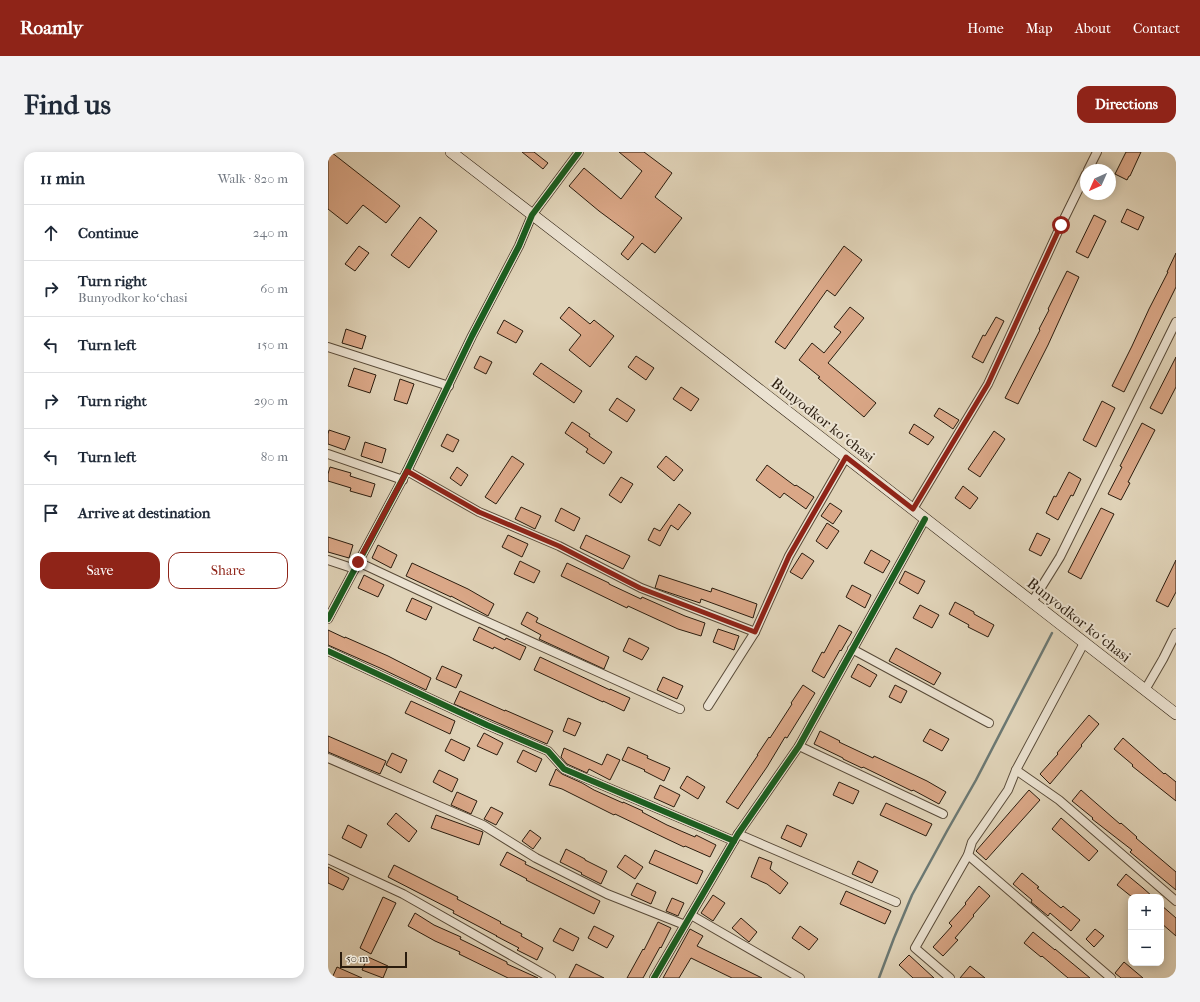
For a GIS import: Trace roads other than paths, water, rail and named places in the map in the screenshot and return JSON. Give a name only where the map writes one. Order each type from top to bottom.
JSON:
[{"type":"main road","name":"Bunyodkor koʻchasi","points":[[451,152],[1176,714]]},
{"type":"street","points":[[328,619],[403,480],[472,336],[519,246],[532,215],[579,152]]},
{"type":"street","points":[[1091,164],[1097,152]]},
{"type":"street","points":[[913,509],[988,384],[1080,186]]},
{"type":"street","points":[[1032,602],[1060,557],[1176,322]]},
{"type":"street","points":[[328,347],[449,386]]},
{"type":"street","points":[[328,454],[403,480]]},
{"type":"street","points":[[708,706],[755,632],[789,556],[846,457]]},
{"type":"street","points":[[407,471],[479,512],[559,546],[640,588],[755,632]]},
{"type":"street","points":[[654,978],[736,838],[799,746],[925,519]]},
{"type":"street","points":[[328,560],[356,565],[463,611],[680,709]]},
{"type":"street","points":[[1145,690],[1176,633]]},
{"type":"street","points":[[950,978],[915,948],[968,855],[972,842],[1008,790],[1016,770],[1084,643]]},
{"type":"street","points":[[852,649],[989,723]]},
{"type":"street","points":[[328,651],[487,725],[548,751],[564,769],[896,902]]},
{"type":"street","points":[[799,746],[942,814]]},
{"type":"street","points":[[328,758],[483,825],[536,858],[607,894],[685,925]]},
{"type":"street","points":[[1016,770],[1059,800],[1176,901]]},
{"type":"street","points":[[968,855],[1111,978]]},
{"type":"street","points":[[328,859],[403,894],[551,978]]},
{"type":"street","points":[[691,915],[800,978]]},
{"type":"waterway","points":[[879,978],[912,895],[976,780],[1052,633]]}]
